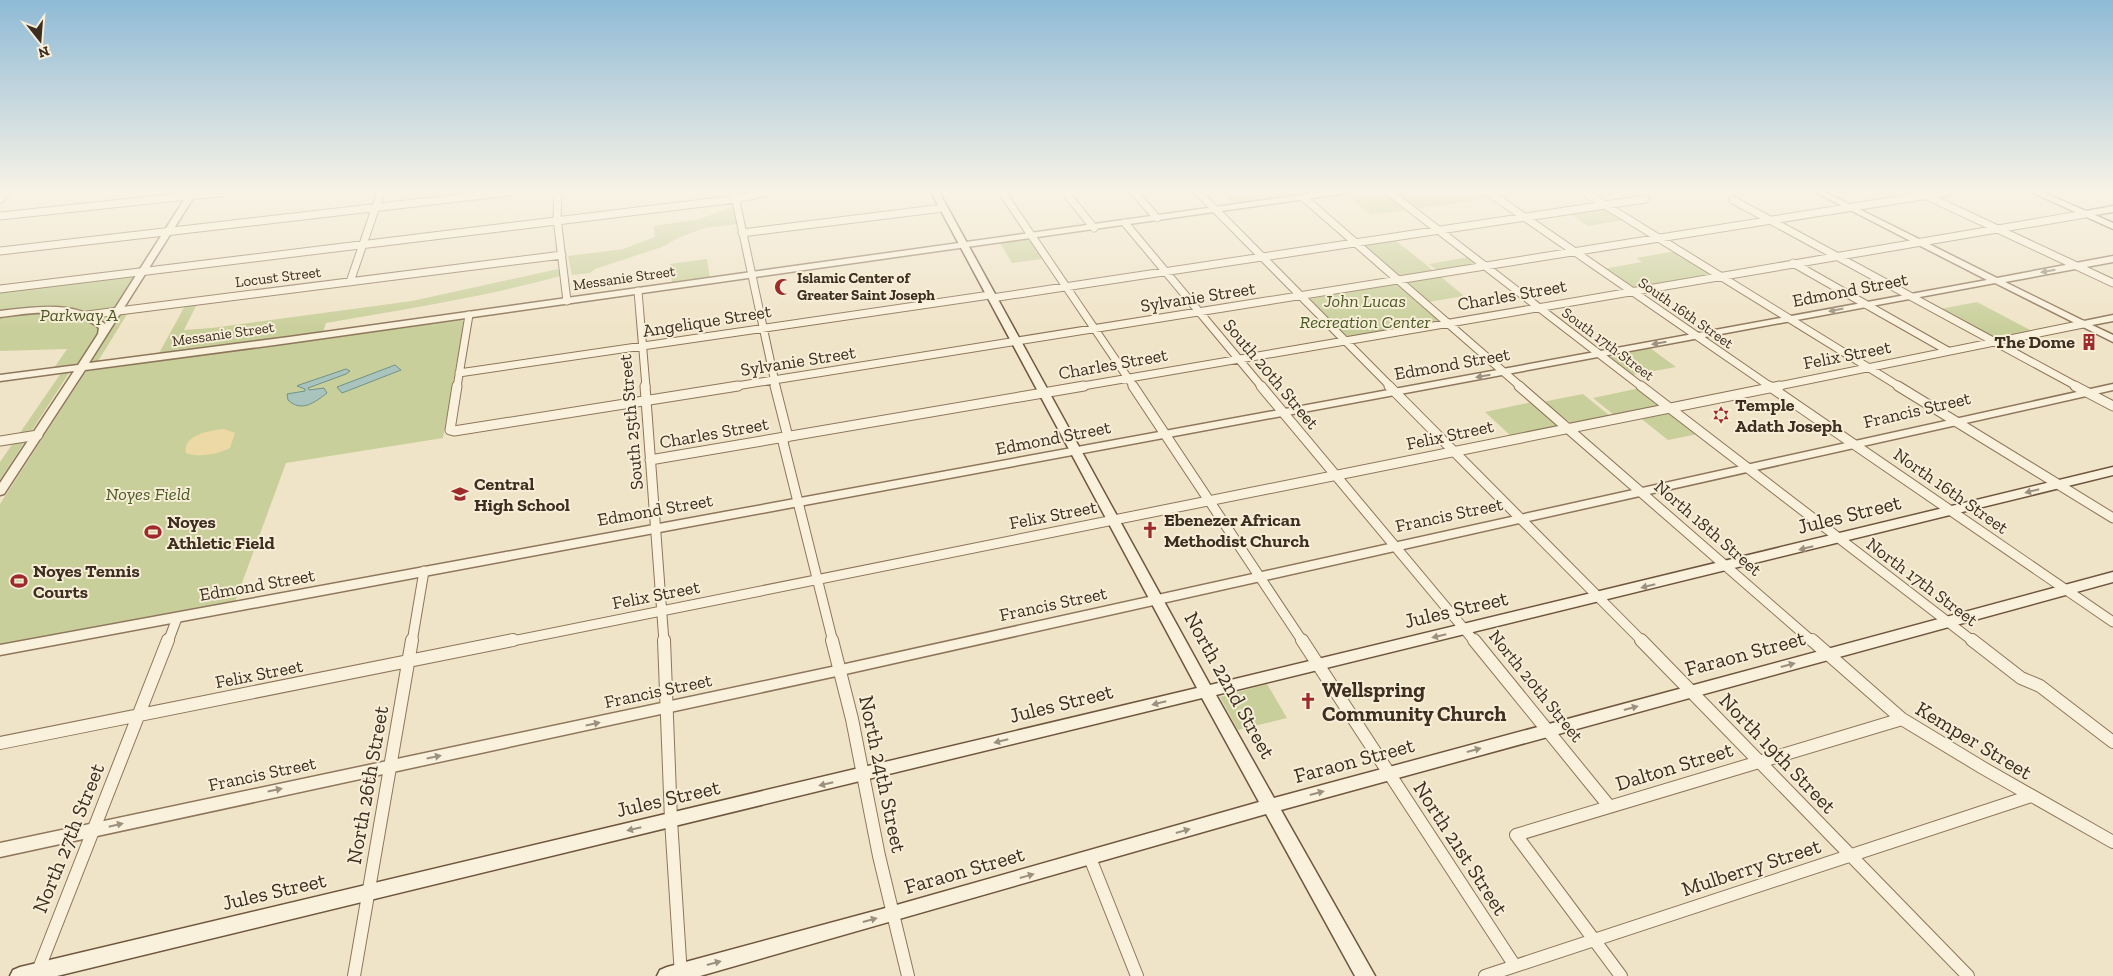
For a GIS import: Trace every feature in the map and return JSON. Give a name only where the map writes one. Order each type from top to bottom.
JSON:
[{"type":"main road","name":"North 22nd Street","points":[[959,238],[1206,691],[1365,976]]},
{"type":"main road","name":"Jules Street","points":[[20,976],[37,974],[1316,664],[1600,598],[2113,471]]},
{"type":"main road","name":"Faraon Street","points":[[676,975],[1270,806],[2113,577]]},
{"type":"street","points":[[0,251],[119,238]]},
{"type":"street","points":[[0,492],[165,238]]},
{"type":"street","points":[[350,282],[365,238]]},
{"type":"street","points":[[0,289],[420,238]]},
{"type":"street","points":[[560,238],[567,301]]},
{"type":"street","name":"North 24th Street","points":[[743,238],[764,328],[799,502],[841,670],[908,976]]},
{"type":"street","name":"Messanie Street","points":[[0,378],[469,315],[1021,238]]},
{"type":"street","name":"North 21st Street","points":[[1032,238],[1211,501],[1515,966]]},
{"type":"street","name":"South 20th Street","points":[[1137,238],[1336,475]]},
{"type":"street","name":"North 19th Street","points":[[1244,238],[1692,691],[1968,976]]},
{"type":"street","points":[[1349,238],[1566,427]]},
{"type":"street","name":"Angelique Street","points":[[459,374],[1385,238]]},
{"type":"street","name":"South 17th Street","points":[[1448,238],[1667,407]]},
{"type":"street","name":"South 16th Street","points":[[1553,238],[1771,387]]},
{"type":"street","points":[[1659,238],[2113,518]]},
{"type":"street","name":"Sylvanie Street","points":[[459,374],[450,430],[454,431],[1662,238]]},
{"type":"street","points":[[1803,238],[2113,406]]},
{"type":"street","points":[[1910,238],[2113,339]]},
{"type":"street","name":"Charles Street","points":[[650,460],[1943,238]]},
{"type":"street","points":[[2016,238],[2113,283]]},
{"type":"street","name":"Locust Street","points":[[86,315],[562,256]]},
{"type":"street","name":"Edmond Street","points":[[0,650],[2113,259]]},
{"type":"street","points":[[1794,264],[1948,351]]},
{"type":"street","name":"South 25th Street","points":[[638,291],[663,610],[676,975]]},
{"type":"street","points":[[0,314],[56,310],[86,315],[98,321],[104,327],[103,334]]},
{"type":"street","points":[[459,374],[469,315]]},
{"type":"street","name":"Felix Street","points":[[0,743],[408,660],[819,580],[1566,427],[2113,318]]},
{"type":"street","name":"North 16th Street","points":[[1771,387],[2113,622]]},
{"type":"street","name":"Francis Street","points":[[0,850],[841,670],[2113,387]]},
{"type":"street","name":"North 17th Street","points":[[1667,407],[2021,678],[2040,686],[2113,742]]},
{"type":"street","name":"North 18th Street","points":[[1566,427],[1828,654]]},
{"type":"street","points":[[0,441],[38,436]]},
{"type":"street","name":"North 20th Street","points":[[1336,475],[1466,630],[1609,806]]},
{"type":"street","name":"North 26th Street","points":[[354,976],[424,571]]},
{"type":"street","name":"North 27th Street","points":[[37,974],[177,618]]},
{"type":"street","name":"Kemper Street","points":[[1828,654],[1902,719],[2031,796],[2113,842]]},
{"type":"street","name":"Dalton Street","points":[[1594,939],[1516,834],[1902,719]]},
{"type":"street","name":"Mulberry Street","points":[[1485,976],[2031,796]]},
{"type":"street","points":[[1090,858],[1137,976]]},
{"type":"street","points":[[1594,939],[1621,976]]},
{"type":"green space","points":[[654,238],[679,238],[662,247],[595,269],[590,273],[572,275],[568,256],[623,249]]},
{"type":"green space","points":[[1394,239],[1435,272],[1399,277],[1362,246],[1363,243]]},
{"type":"green space","points":[[1030,240],[1042,259],[1012,263],[1000,243]]},
{"type":"green space","points":[[1676,251],[1713,275],[1635,289],[1603,269],[1642,262],[1636,258]]},
{"type":"green space","points":[[1469,257],[1478,264],[1439,272],[1429,264]]},
{"type":"green space","points":[[707,259],[710,278],[672,283],[670,264]]},
{"type":"green space","points":[[558,269],[561,276],[503,290],[326,323],[323,332],[158,355],[186,304],[198,302],[184,330],[212,328],[412,301]]},
{"type":"green space","name":"Parkway A","points":[[135,275],[113,309],[129,311],[97,363],[54,368],[67,349],[0,351],[0,290]]},
{"type":"green space","points":[[1440,276],[1464,296],[1428,302],[1406,283]]},
{"type":"green space","name":"John Lucas Recreation Center","points":[[1394,284],[1400,285],[1440,322],[1348,337],[1309,299]]},
{"type":"green space","points":[[1977,302],[2032,331],[1993,338],[1940,309]]},
{"type":"green space","name":"Noyes Field","points":[[461,319],[464,322],[443,438],[286,463],[235,602],[0,645],[0,504],[86,371]]},
{"type":"green space","points":[[1650,348],[1676,367],[1633,375],[1610,357]]},
{"type":"green space","points":[[69,372],[0,480],[0,462],[61,373]]},
{"type":"green space","points":[[1640,388],[1660,405],[1614,415],[1593,398]]},
{"type":"green space","points":[[1583,394],[1610,416],[1571,423],[1542,402]]},
{"type":"green space","points":[[1532,402],[1557,426],[1511,436],[1485,412]]},
{"type":"green space","points":[[1667,411],[1698,434],[1668,440],[1639,417]]},
{"type":"green space","points":[[1267,684],[1287,718],[1238,730],[1220,697]]},
{"type":"sand","points":[[224,429],[235,433],[230,448],[208,455],[186,453],[188,442],[193,438],[205,432]]},
{"type":"water","points":[[395,365],[401,370],[342,393],[337,387]]},
{"type":"water","points":[[346,369],[350,371],[308,388],[309,390],[324,388],[327,393],[313,403],[298,406],[288,400],[287,394],[305,391],[305,389],[297,386]]},
{"type":"place","name":"Islamic Center of Greater Saint Joseph","points":[[783,287]]},
{"type":"place","name":"The Dome","points":[[2089,342]]},
{"type":"place","name":"Temple Adath Joseph","points":[[1721,415]]},
{"type":"place","name":"Central High School","points":[[460,494]]},
{"type":"place","name":"Ebenezer African Methodist Church","points":[[1150,530]]},
{"type":"place","name":"Noyes Athletic Field","points":[[153,532]]},
{"type":"place","name":"Noyes Tennis Courts","points":[[19,581]]},
{"type":"place","name":"Wellspring Community Church","points":[[1308,701]]}]
